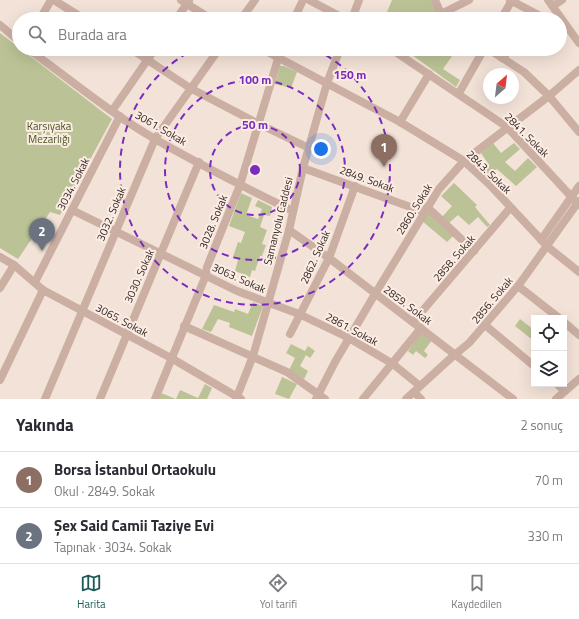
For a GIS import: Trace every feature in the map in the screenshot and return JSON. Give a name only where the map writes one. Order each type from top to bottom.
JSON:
[{"type":"street","points":[[44,12],[51,0]]},
{"type":"street","points":[[54,0],[73,12]]},
{"type":"street","points":[[246,12],[255,0]]},
{"type":"street","points":[[297,12],[303,0]]},
{"type":"street","points":[[309,0],[332,12]]},
{"type":"street","points":[[355,12],[359,0]]},
{"type":"street","points":[[435,0],[441,12]]},
{"type":"street","points":[[451,12],[469,0]]},
{"type":"street","points":[[505,12],[511,0],[533,12]]},
{"type":"street","points":[[557,12],[551,3],[562,0]]},
{"type":"street","points":[[180,12],[186,1],[201,12]]},
{"type":"street","points":[[0,25],[12,36]]},
{"type":"street","points":[[567,27],[579,43]]},
{"type":"street","name":"3061. Sokak","points":[[38,56],[120,116],[154,138],[240,185],[293,211]]},
{"type":"street","points":[[142,56],[190,88],[308,148]]},
{"type":"street","points":[[112,110],[151,56]]},
{"type":"street","name":"3032. Sokak","points":[[46,399],[154,138],[214,56]]},
{"type":"street","name":"2843. Sokak","points":[[274,56],[328,83],[400,122],[464,161],[489,184],[548,247],[579,272]]},
{"type":"street","name":"Samanyolu Caddesi","points":[[238,398],[253,356],[267,302],[289,230],[302,168],[338,56]]},
{"type":"street","name":"2841. Sokak","points":[[402,56],[459,93],[507,127],[578,203]]},
{"type":"street","points":[[459,93],[480,56]]},
{"type":"street","points":[[499,56],[524,72],[549,96],[579,132]]},
{"type":"street","name":"3028. Sokak","points":[[155,399],[206,275],[207,267],[240,185],[277,58]]},
{"type":"street","name":"2860. Sokak","points":[[320,398],[349,338],[439,189],[464,161],[549,96],[579,70]]},
{"type":"street","points":[[400,122],[429,74]]},
{"type":"street","name":"3034. Sokak","points":[[35,282],[120,116]]},
{"type":"street","name":"3030. Sokak","points":[[100,399],[199,162]]},
{"type":"street","name":"2849. Sokak","points":[[302,168],[426,210],[474,252]]},
{"type":"street","name":"2862. Sokak","points":[[290,334],[329,258],[355,186]]},
{"type":"street","points":[[541,240],[579,186]]},
{"type":"street","name":"2856. Sokak","points":[[406,399],[469,343],[485,325],[548,247],[578,203]]},
{"type":"street","name":"2858. Sokak","points":[[413,322],[510,208]]},
{"type":"street","name":"3063. Sokak","points":[[72,210],[237,291],[267,302]]},
{"type":"street","name":"2859. Sokak","points":[[289,230],[329,258],[513,399]]},
{"type":"street","name":"3065. Sokak","points":[[0,257],[14,265],[43,290],[171,358],[238,398]]},
{"type":"street","points":[[0,288],[14,265]]},
{"type":"street","points":[[518,286],[555,315]]},
{"type":"street","points":[[0,380],[43,290]]},
{"type":"street","name":"2861. Sokak","points":[[267,302],[299,314],[349,338],[393,364],[417,389],[421,399]]},
{"type":"street","points":[[485,325],[531,363]]},
{"type":"street","points":[[567,325],[579,335]]},
{"type":"street","points":[[184,326],[286,372],[320,398]]},
{"type":"street","points":[[363,399],[421,328]]},
{"type":"street","points":[[556,399],[579,379]]},
{"type":"street","points":[[560,387],[565,391]]},
{"type":"green space","points":[[392,0],[432,0],[436,12],[387,12]]},
{"type":"green space","name":"Karşıyaka Mezarlığı","points":[[0,33],[12,42],[12,56],[30,56],[112,119],[60,215],[50,212],[18,259],[0,248]]},
{"type":"green space","points":[[414,56],[452,56],[443,69],[460,80],[456,87]]},
{"type":"green space","points":[[280,66],[284,66],[297,72],[291,88],[275,84]]},
{"type":"green space","points":[[493,143],[501,153],[514,143],[520,149],[505,162],[515,171],[528,158],[537,167],[516,186],[497,169],[487,177],[482,171],[489,165],[481,153]]},
{"type":"green space","points":[[454,183],[477,205],[475,207],[490,225],[487,227],[478,217],[469,225],[458,215],[449,223],[442,217],[452,206],[441,196]]},
{"type":"green space","points":[[241,193],[252,198],[246,215],[258,219],[262,209],[255,206],[258,200],[272,207],[270,216],[264,215],[260,227],[267,230],[262,244],[266,245],[262,256],[260,256],[255,271],[252,270],[250,277],[235,271],[238,260],[233,257],[238,242],[241,243],[245,232],[229,226]]},
{"type":"green space","points":[[429,212],[454,235],[447,242],[422,221]]},
{"type":"green space","points":[[253,302],[263,306],[252,336],[229,327],[230,323],[218,319],[211,332],[202,329],[214,305],[234,312],[235,309],[248,314]]},
{"type":"green space","points":[[520,319],[531,328],[531,339],[515,326]]},
{"type":"green space","points":[[421,332],[432,340],[424,351],[428,355],[425,358],[416,351],[413,355],[408,351]]},
{"type":"green space","points":[[291,344],[305,351],[308,346],[315,351],[310,358],[306,355],[300,366],[308,371],[304,379],[289,370],[295,358],[286,353]]},
{"type":"green space","points":[[282,377],[297,384],[289,399],[275,394]]},
{"type":"green space","points":[[205,384],[212,388],[207,399],[176,399],[180,390],[198,398]]},
{"type":"green space","points":[[161,393],[176,399],[159,399]]},
{"type":"place","name":"Borsa İstanbul Ortaokulu","points":[[384,167]]},
{"type":"place","name":"Şex Said Camii Taziye Evi","points":[[42,251]]}]
